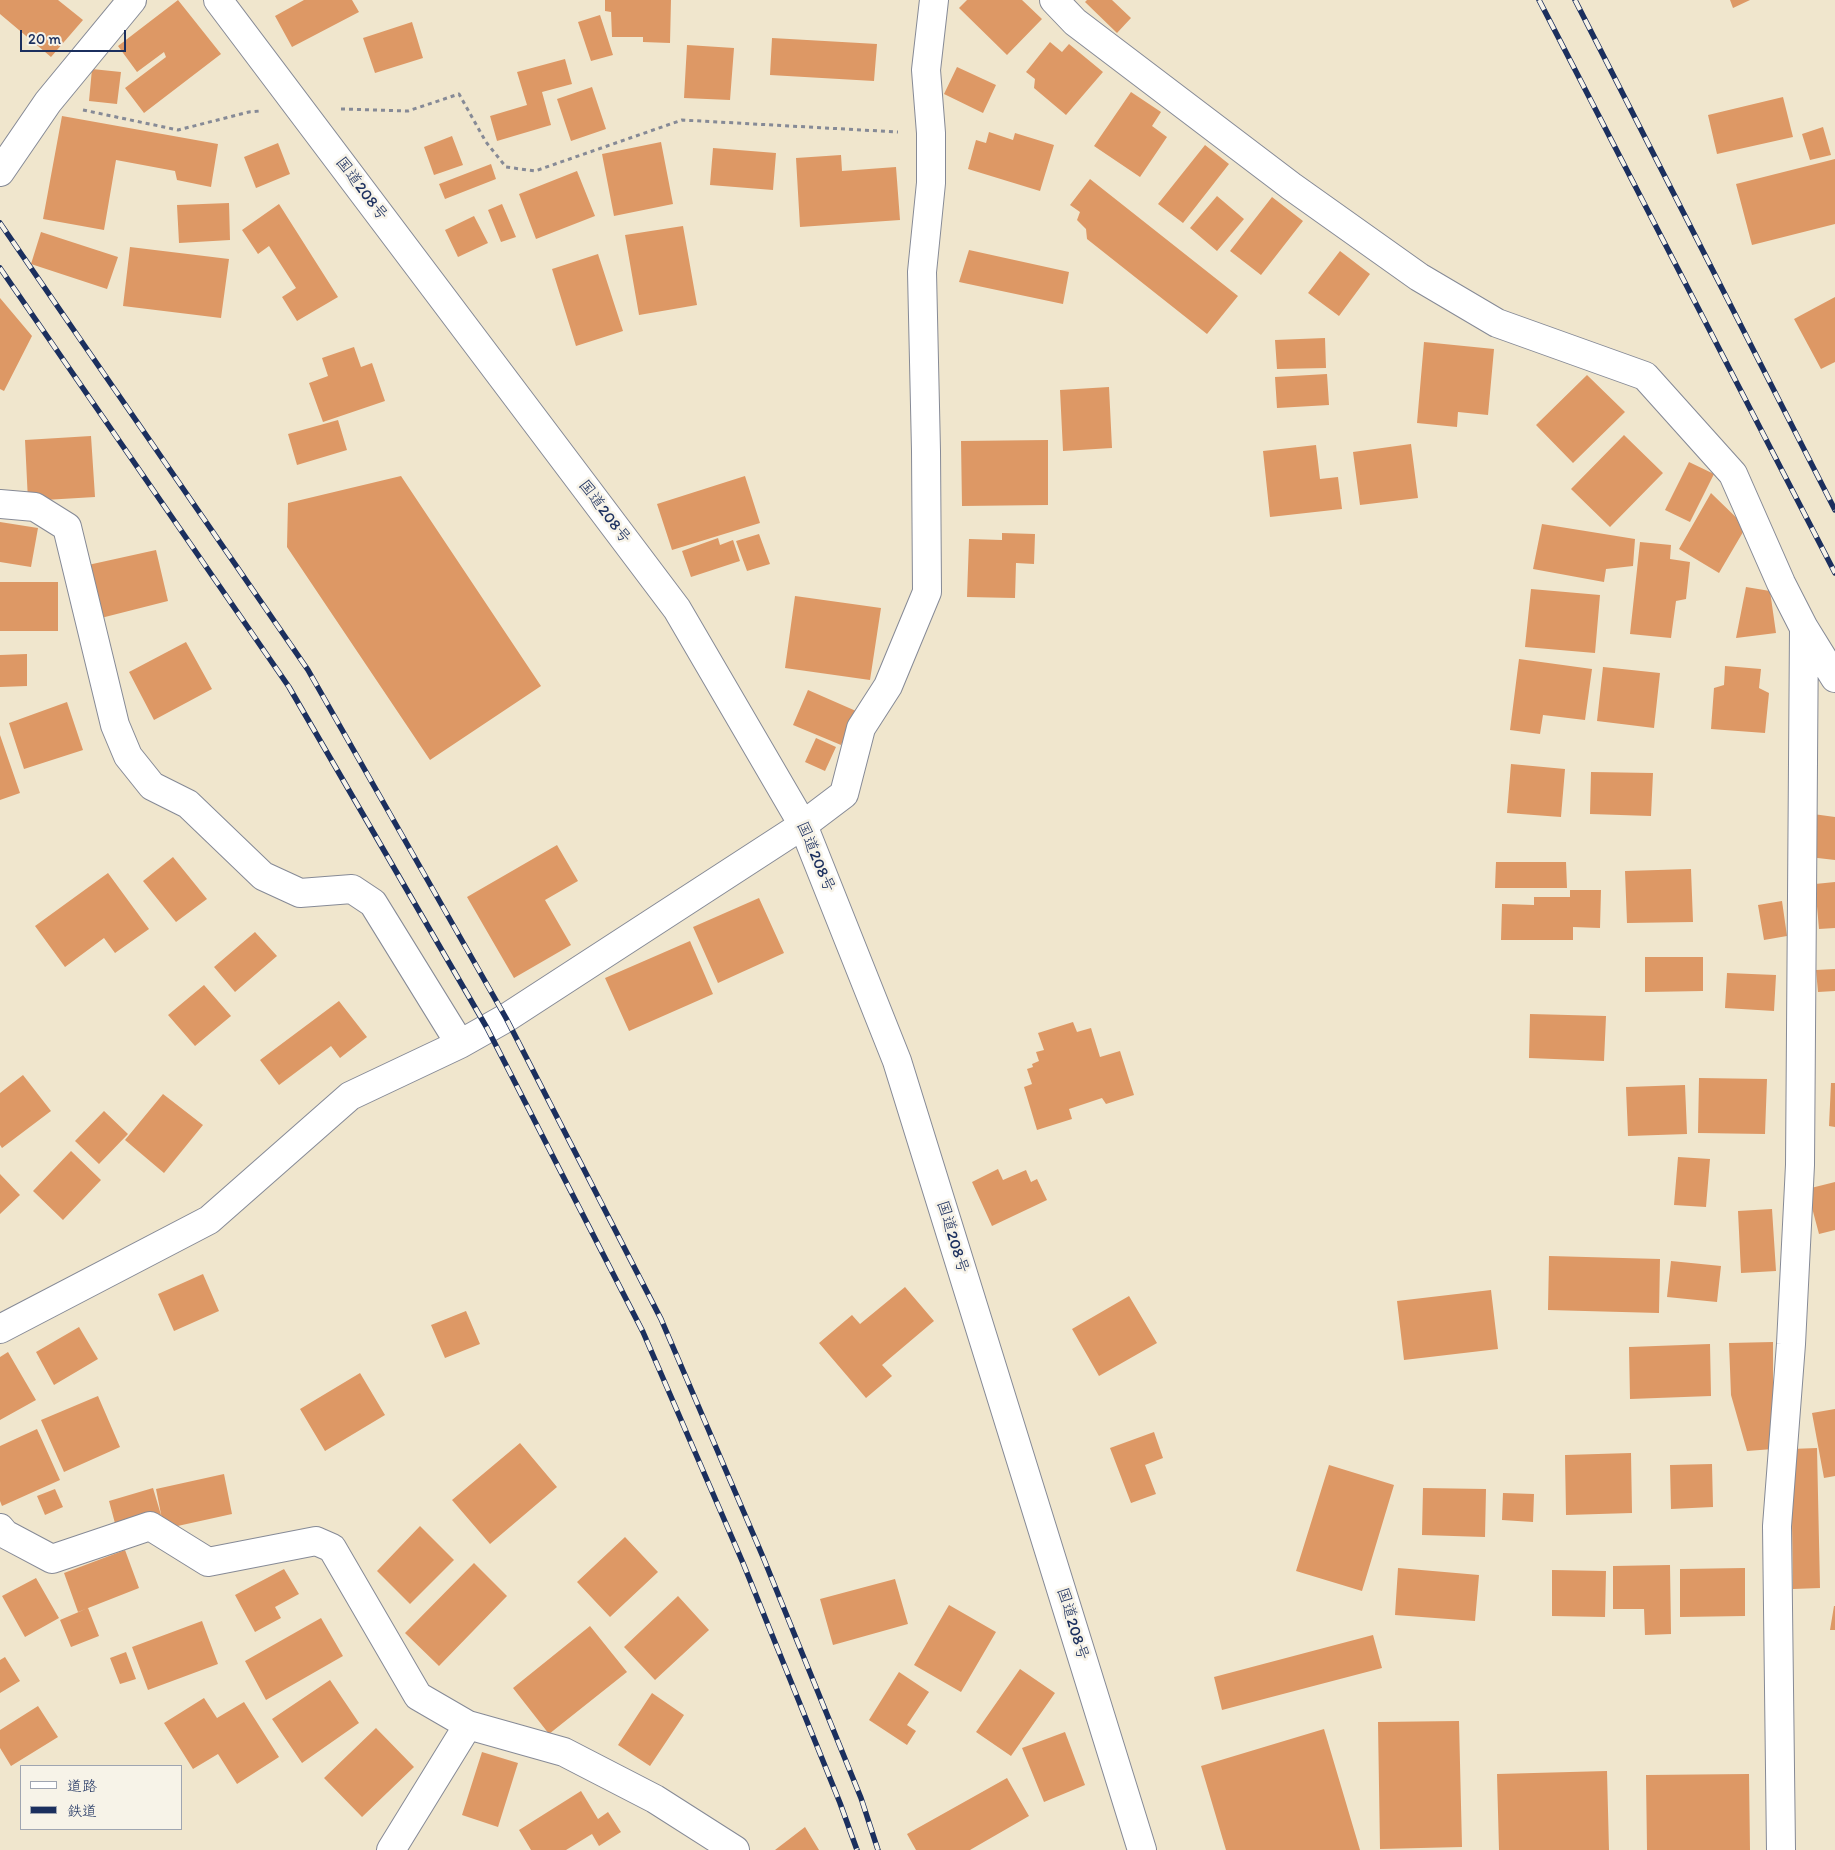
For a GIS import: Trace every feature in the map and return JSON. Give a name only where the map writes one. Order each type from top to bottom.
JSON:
[{"type":"main road","points":[[0,172],[48,102],[132,0]]},
{"type":"main road","name":"国道208号","points":[[218,0],[677,609],[803,825],[897,1061],[1142,1850]]},
{"type":"main road","points":[[0,1329],[209,1220],[350,1096],[460,1044],[506,1018],[803,825],[844,794],[861,728],[888,686],[927,592],[922,272],[931,183],[931,133],[926,70],[934,0]]},
{"type":"main road","points":[[1054,0],[1075,22],[1152,81],[1291,186],[1419,277],[1497,323],[1645,376],[1733,474],[1781,584],[1804,628],[1835,678]]},
{"type":"main road","points":[[0,504],[35,507],[67,528],[115,725],[128,756],[152,786],[188,804],[263,876],[300,893],[352,889],[373,903],[460,1044]]},
{"type":"main road","points":[[1781,1850],[1777,1526],[1791,1344],[1800,1165],[1804,628]]},
{"type":"main road","points":[[2,1535],[52,1559],[150,1526],[208,1562],[316,1541],[332,1548],[418,1696],[468,1725],[564,1752],[655,1799],[735,1850]]},
{"type":"main road","points":[[391,1850],[468,1725]]},
{"type":"path","points":[[48,102],[178,130],[249,112],[300,108],[408,111],[459,94],[486,142],[506,167],[535,171],[682,120],[931,133]]},
{"type":"building","points":[[0,0],[58,0],[83,20],[51,57],[0,14]]},
{"type":"building","points":[[178,0],[221,54],[144,113],[125,88],[166,57],[164,52],[137,72],[118,46]]},
{"type":"building","points":[[304,0],[352,0],[359,12],[292,47],[275,16]]},
{"type":"building","points":[[605,0],[671,0],[670,43],[643,42],[643,37],[612,37],[611,12],[605,11]]},
{"type":"building","points":[[967,0],[1022,0],[1042,19],[1007,55],[959,8]]},
{"type":"building","points":[[1087,0],[1112,0],[1131,18],[1117,33],[1085,2]]},
{"type":"building","points":[[1730,0],[1750,0],[1733,8]]},
{"type":"building","points":[[600,15],[613,55],[591,61],[578,22]]},
{"type":"building","points":[[412,22],[423,58],[375,73],[363,38]]},
{"type":"building","points":[[772,38],[877,44],[874,81],[770,75]]},
{"type":"building","points":[[1050,42],[1062,52],[1069,44],[1103,72],[1066,115],[1034,88],[1035,79],[1026,72]]},
{"type":"building","points":[[687,45],[734,48],[730,100],[684,98]]},
{"type":"building","points":[[565,59],[572,84],[542,92],[551,125],[497,141],[490,116],[527,105],[517,72]]},
{"type":"building","points":[[957,67],[996,85],[983,113],[944,94]]},
{"type":"building","points":[[92,69],[121,72],[117,104],[89,101]]},
{"type":"building","points":[[592,87],[606,129],[571,141],[557,99]]},
{"type":"building","points":[[1131,92],[1161,112],[1152,126],[1167,137],[1140,177],[1094,146]]},
{"type":"building","points":[[1783,97],[1793,137],[1717,154],[1708,115]]},
{"type":"building","points":[[62,116],[218,144],[211,187],[177,180],[175,171],[116,160],[104,230],[43,219]]},
{"type":"building","points":[[1823,127],[1831,155],[1810,160],[1802,134]]},
{"type":"building","points":[[989,132],[1013,140],[1015,133],[1054,145],[1040,191],[968,169],[976,140],[986,143]]},
{"type":"building","points":[[452,136],[463,165],[434,175],[424,147]]},
{"type":"building","points":[[661,142],[673,204],[614,216],[602,154]]},
{"type":"building","points":[[278,143],[290,174],[256,188],[244,157]]},
{"type":"building","points":[[1205,145],[1229,164],[1183,223],[1158,204]]},
{"type":"building","points":[[713,148],[776,153],[773,190],[710,185]]},
{"type":"building","points":[[841,155],[842,171],[896,167],[900,220],[800,227],[796,158]]},
{"type":"building","points":[[1835,159],[1835,224],[1752,245],[1736,184]]},
{"type":"building","points":[[491,164],[496,179],[445,199],[439,184]]},
{"type":"building","points":[[577,171],[595,216],[536,239],[519,194]]},
{"type":"building","points":[[1090,179],[1238,296],[1207,334],[1087,239],[1086,229],[1077,220],[1080,212],[1070,205]]},
{"type":"building","points":[[1217,196],[1244,219],[1217,251],[1190,228]]},
{"type":"building","points":[[1272,197],[1303,221],[1261,275],[1230,251]]},
{"type":"building","points":[[229,203],[230,240],[179,243],[177,205]]},
{"type":"building","points":[[279,204],[338,297],[297,321],[282,297],[296,288],[269,246],[258,254],[242,230]]},
{"type":"building","points":[[502,204],[516,237],[501,242],[488,210]]},
{"type":"building","points":[[474,216],[488,243],[458,257],[445,230]]},
{"type":"building","points":[[683,226],[697,305],[639,315],[625,235]]},
{"type":"building","points":[[41,232],[118,257],[107,289],[31,264]]},
{"type":"building","points":[[130,247],[229,259],[221,318],[123,306]]},
{"type":"building","points":[[969,250],[1069,272],[1063,304],[959,282]]},
{"type":"building","points":[[1340,251],[1370,274],[1339,316],[1308,293]]},
{"type":"building","points":[[598,254],[623,331],[576,346],[552,269]]},
{"type":"building","points":[[1835,297],[1835,362],[1821,369],[1794,319]]},
{"type":"building","points":[[0,298],[32,336],[4,391],[0,389]]},
{"type":"building","points":[[1325,338],[1326,368],[1277,369],[1275,340]]},
{"type":"building","points":[[1424,342],[1494,349],[1488,415],[1458,412],[1457,427],[1417,423]]},
{"type":"building","points":[[354,347],[361,367],[372,363],[385,401],[323,422],[309,383],[328,376],[322,358]]},
{"type":"building","points":[[1327,374],[1329,405],[1277,408],[1275,377]]},
{"type":"building","points":[[1587,375],[1625,412],[1573,463],[1536,425]]},
{"type":"building","points":[[1109,387],[1112,448],[1063,451],[1060,390]]},
{"type":"building","points":[[338,420],[347,450],[297,465],[288,434]]},
{"type":"building","points":[[1624,435],[1663,473],[1610,527],[1571,489]]},
{"type":"building","points":[[91,436],[95,497],[28,501],[25,440]]},
{"type":"building","points":[[1048,440],[1048,505],[962,506],[961,441]]},
{"type":"building","points":[[1411,444],[1418,498],[1360,505],[1353,452]]},
{"type":"building","points":[[1316,445],[1320,479],[1338,477],[1342,509],[1270,517],[1263,451]]},
{"type":"building","points":[[1689,462],[1714,474],[1690,522],[1665,510]]},
{"type":"building","points":[[401,476],[541,686],[430,760],[287,547],[288,503]]},
{"type":"building","points":[[745,476],[760,523],[672,550],[657,504]]},
{"type":"building","points":[[1711,493],[1746,527],[1719,573],[1679,549]]},
{"type":"building","points":[[0,522],[38,528],[31,567],[0,562]]},
{"type":"building","points":[[1542,524],[1635,539],[1633,566],[1606,569],[1604,582],[1533,569]]},
{"type":"building","points":[[1002,533],[1035,534],[1034,564],[1016,563],[1015,598],[967,597],[969,539],[1002,540]]},
{"type":"building","points":[[759,534],[770,564],[747,571],[736,541]]},
{"type":"building","points":[[718,538],[720,545],[733,540],[740,561],[691,577],[682,551]]},
{"type":"building","points":[[1640,542],[1671,545],[1670,559],[1690,562],[1686,599],[1676,601],[1671,638],[1630,634]]},
{"type":"building","points":[[156,550],[168,601],[101,618],[88,565]]},
{"type":"building","points":[[0,582],[58,582],[58,631],[0,631]]},
{"type":"building","points":[[1746,587],[1770,591],[1776,633],[1736,638]]},
{"type":"building","points":[[1531,589],[1600,595],[1595,653],[1525,647]]},
{"type":"building","points":[[795,596],[881,608],[870,680],[785,668]]},
{"type":"building","points":[[186,642],[212,689],[154,720],[129,672]]},
{"type":"building","points":[[27,654],[27,686],[0,687],[0,655]]},
{"type":"building","points":[[1519,659],[1592,669],[1585,720],[1543,715],[1540,734],[1510,730]]},
{"type":"building","points":[[1725,666],[1761,669],[1759,688],[1769,693],[1765,733],[1711,729],[1714,688],[1724,685]]},
{"type":"building","points":[[1603,667],[1660,673],[1654,728],[1597,721]]},
{"type":"building","points":[[808,690],[856,711],[841,745],[793,725]]},
{"type":"building","points":[[67,702],[83,750],[24,769],[9,723]]},
{"type":"building","points":[[0,735],[20,793],[0,800]]},
{"type":"building","points":[[816,738],[836,747],[825,771],[805,762]]},
{"type":"building","points":[[1511,764],[1565,769],[1561,817],[1507,813]]},
{"type":"building","points":[[1591,772],[1653,773],[1651,816],[1590,814]]},
{"type":"building","points":[[1813,814],[1835,817],[1835,860],[1809,857]]},
{"type":"building","points":[[557,845],[578,881],[545,900],[571,945],[514,978],[467,897]]},
{"type":"building","points":[[173,857],[207,899],[176,922],[143,881]]},
{"type":"building","points":[[1496,862],[1566,862],[1567,888],[1495,888]]},
{"type":"building","points":[[1691,869],[1693,922],[1627,923],[1625,871]]},
{"type":"building","points":[[108,873],[149,929],[115,953],[104,938],[65,967],[35,926]]},
{"type":"building","points":[[1835,882],[1835,928],[1819,929],[1815,884]]},
{"type":"building","points":[[1570,890],[1601,890],[1600,928],[1573,927],[1573,940],[1501,940],[1502,904],[1534,905],[1534,897],[1570,897]]},
{"type":"building","points":[[759,898],[784,953],[718,983],[693,927]]},
{"type":"building","points":[[1782,901],[1787,936],[1764,940],[1758,905]]},
{"type":"building","points":[[255,932],[277,956],[235,992],[214,967]]},
{"type":"building","points":[[690,941],[713,994],[629,1031],[605,978]]},
{"type":"building","points":[[1645,957],[1703,957],[1703,991],[1645,992]]},
{"type":"building","points":[[1835,969],[1835,991],[1818,992],[1816,970]]},
{"type":"building","points":[[1727,973],[1776,975],[1774,1011],[1725,1008]]},
{"type":"building","points":[[204,985],[231,1016],[195,1046],[168,1015]]},
{"type":"building","points":[[339,1001],[367,1037],[340,1058],[331,1046],[279,1085],[260,1060]]},
{"type":"building","points":[[1530,1014],[1606,1016],[1604,1061],[1529,1058]]},
{"type":"building","points":[[1073,1022],[1077,1032],[1091,1028],[1100,1057],[1120,1051],[1134,1095],[1106,1104],[1102,1098],[1069,1109],[1072,1119],[1037,1130],[1024,1087],[1032,1084],[1027,1069],[1033,1067],[1032,1064],[1039,1061],[1036,1052],[1044,1050],[1038,1033]]},
{"type":"building","points":[[23,1075],[51,1111],[2,1148],[0,1145],[0,1093]]},
{"type":"building","points":[[1699,1078],[1767,1079],[1765,1134],[1698,1133]]},
{"type":"building","points":[[1831,1083],[1835,1083],[1835,1127],[1829,1126]]},
{"type":"building","points":[[1685,1085],[1687,1134],[1628,1136],[1626,1087]]},
{"type":"building","points":[[163,1094],[203,1125],[164,1173],[125,1140]]},
{"type":"building","points":[[104,1111],[128,1134],[99,1164],[75,1141]]},
{"type":"building","points":[[71,1151],[101,1180],[63,1220],[33,1191]]},
{"type":"building","points":[[1678,1157],[1710,1159],[1706,1207],[1674,1205]]},
{"type":"building","points":[[998,1169],[1003,1180],[1026,1170],[1031,1182],[1037,1179],[1047,1200],[992,1226],[972,1182]]},
{"type":"building","points":[[0,1174],[20,1195],[0,1214]]},
{"type":"building","points":[[1835,1182],[1835,1230],[1819,1234],[1807,1189]]},
{"type":"building","points":[[1772,1209],[1776,1271],[1741,1273],[1738,1211]]},
{"type":"building","points":[[1549,1256],[1660,1259],[1659,1313],[1548,1310]]},
{"type":"building","points":[[1671,1261],[1721,1266],[1717,1302],[1667,1297]]},
{"type":"building","points":[[203,1274],[219,1311],[174,1331],[158,1294]]},
{"type":"building","points":[[905,1287],[934,1321],[882,1365],[892,1376],[866,1398],[819,1343],[852,1315],[860,1324]]},
{"type":"building","points":[[1491,1290],[1498,1349],[1404,1360],[1397,1301]]},
{"type":"building","points":[[1129,1296],[1157,1343],[1099,1376],[1072,1329]]},
{"type":"building","points":[[466,1311],[480,1344],[445,1358],[431,1325]]},
{"type":"building","points":[[79,1327],[98,1359],[54,1385],[36,1352]]},
{"type":"building","points":[[1773,1342],[1773,1449],[1747,1451],[1731,1395],[1729,1343]]},
{"type":"building","points":[[1710,1344],[1711,1396],[1630,1399],[1629,1347]]},
{"type":"building","points":[[8,1352],[36,1400],[0,1420],[0,1357]]},
{"type":"building","points":[[360,1373],[385,1415],[325,1451],[300,1409]]},
{"type":"building","points":[[98,1396],[120,1447],[64,1472],[41,1420]]},
{"type":"building","points":[[1835,1409],[1835,1476],[1824,1478],[1812,1413]]},
{"type":"building","points":[[37,1429],[60,1480],[2,1506],[0,1501],[0,1446]]},
{"type":"building","points":[[1154,1432],[1163,1458],[1145,1465],[1156,1494],[1131,1503],[1110,1448]]},
{"type":"building","points":[[520,1443],[557,1487],[490,1544],[452,1500]]},
{"type":"building","points":[[1817,1448],[1820,1588],[1793,1589],[1791,1449]]},
{"type":"building","points":[[1631,1453],[1632,1513],[1566,1515],[1565,1455]]},
{"type":"building","points":[[1712,1464],[1713,1507],[1671,1509],[1670,1465]]},
{"type":"building","points":[[1329,1465],[1394,1485],[1362,1591],[1296,1571]]},
{"type":"building","points":[[224,1474],[232,1514],[164,1529],[156,1489]]},
{"type":"building","points":[[153,1488],[161,1515],[116,1527],[109,1501]]},
{"type":"building","points":[[1423,1488],[1486,1489],[1485,1537],[1422,1535]]},
{"type":"building","points":[[55,1489],[63,1507],[45,1515],[37,1496]]},
{"type":"building","points":[[1503,1493],[1534,1494],[1533,1522],[1502,1520]]},
{"type":"building","points":[[420,1526],[454,1560],[410,1604],[377,1571]]},
{"type":"building","points":[[625,1537],[658,1572],[610,1617],[577,1582]]},
{"type":"building","points":[[125,1550],[139,1588],[78,1612],[64,1573]]},
{"type":"building","points":[[474,1563],[507,1596],[439,1666],[405,1633]]},
{"type":"building","points":[[1670,1565],[1671,1634],[1645,1635],[1644,1609],[1613,1609],[1613,1566]]},
{"type":"building","points":[[1398,1568],[1479,1575],[1475,1621],[1395,1615]]},
{"type":"building","points":[[1745,1568],[1745,1616],[1680,1617],[1680,1569]]},
{"type":"building","points":[[284,1569],[299,1594],[275,1607],[281,1618],[255,1632],[235,1595]]},
{"type":"building","points":[[1552,1570],[1606,1571],[1605,1617],[1552,1616]]},
{"type":"building","points":[[36,1578],[59,1618],[25,1637],[2,1596]]},
{"type":"building","points":[[895,1579],[908,1624],[833,1645],[820,1599]]},
{"type":"building","points":[[678,1596],[709,1630],[655,1680],[624,1647]]},
{"type":"building","points":[[949,1605],[996,1632],[961,1692],[914,1665]]},
{"type":"building","points":[[1834,1606],[1835,1630],[1830,1630]]},
{"type":"building","points":[[88,1608],[99,1636],[71,1647],[60,1620]]},
{"type":"building","points":[[321,1618],[343,1656],[266,1700],[245,1661]]},
{"type":"building","points":[[202,1621],[218,1664],[148,1690],[132,1647]]},
{"type":"building","points":[[590,1626],[627,1672],[549,1734],[513,1688]]},
{"type":"building","points":[[1373,1635],[1382,1668],[1222,1710],[1214,1677]]},
{"type":"building","points":[[126,1652],[136,1679],[120,1684],[110,1658]]},
{"type":"building","points":[[5,1657],[20,1681],[0,1693],[0,1660]]},
{"type":"building","points":[[1020,1669],[1055,1693],[1011,1756],[976,1732]]},
{"type":"building","points":[[899,1672],[929,1692],[907,1725],[916,1731],[907,1745],[869,1720]]},
{"type":"building","points":[[330,1680],[359,1723],[302,1763],[272,1719]]},
{"type":"building","points":[[652,1693],[684,1715],[650,1766],[618,1745]]},
{"type":"building","points":[[204,1698],[217,1718],[244,1702],[279,1757],[237,1784],[218,1754],[193,1769],[164,1723]]},
{"type":"building","points":[[38,1706],[58,1737],[11,1766],[0,1748],[0,1730]]},
{"type":"building","points":[[1459,1721],[1462,1847],[1380,1849],[1378,1722]]},
{"type":"building","points":[[376,1728],[414,1767],[362,1817],[324,1778]]},
{"type":"building","points":[[1324,1729],[1360,1850],[1226,1850],[1201,1766]]},
{"type":"building","points":[[1065,1732],[1085,1785],[1044,1802],[1022,1748]]},
{"type":"building","points":[[482,1752],[518,1763],[498,1827],[462,1815]]},
{"type":"building","points":[[1607,1771],[1609,1850],[1499,1850],[1497,1774]]},
{"type":"building","points":[[1749,1774],[1750,1850],[1647,1850],[1646,1775]]},
{"type":"building","points":[[1007,1778],[1029,1816],[970,1850],[916,1850],[907,1834]]},
{"type":"building","points":[[581,1791],[598,1819],[608,1812],[621,1832],[599,1846],[592,1834],[566,1850],[531,1850],[519,1830]]},
{"type":"building","points":[[805,1827],[819,1850],[775,1850]]},
{"type":"railway","points":[[1539,0],[1835,573]]},
{"type":"railway","points":[[1575,0],[1835,510]]},
{"type":"railway","points":[[0,223],[308,670],[506,1018],[661,1319],[763,1557],[861,1798],[878,1850]]},
{"type":"railway","points":[[0,268],[289,687],[487,1028],[643,1332],[743,1563],[840,1803],[857,1850]]}]
